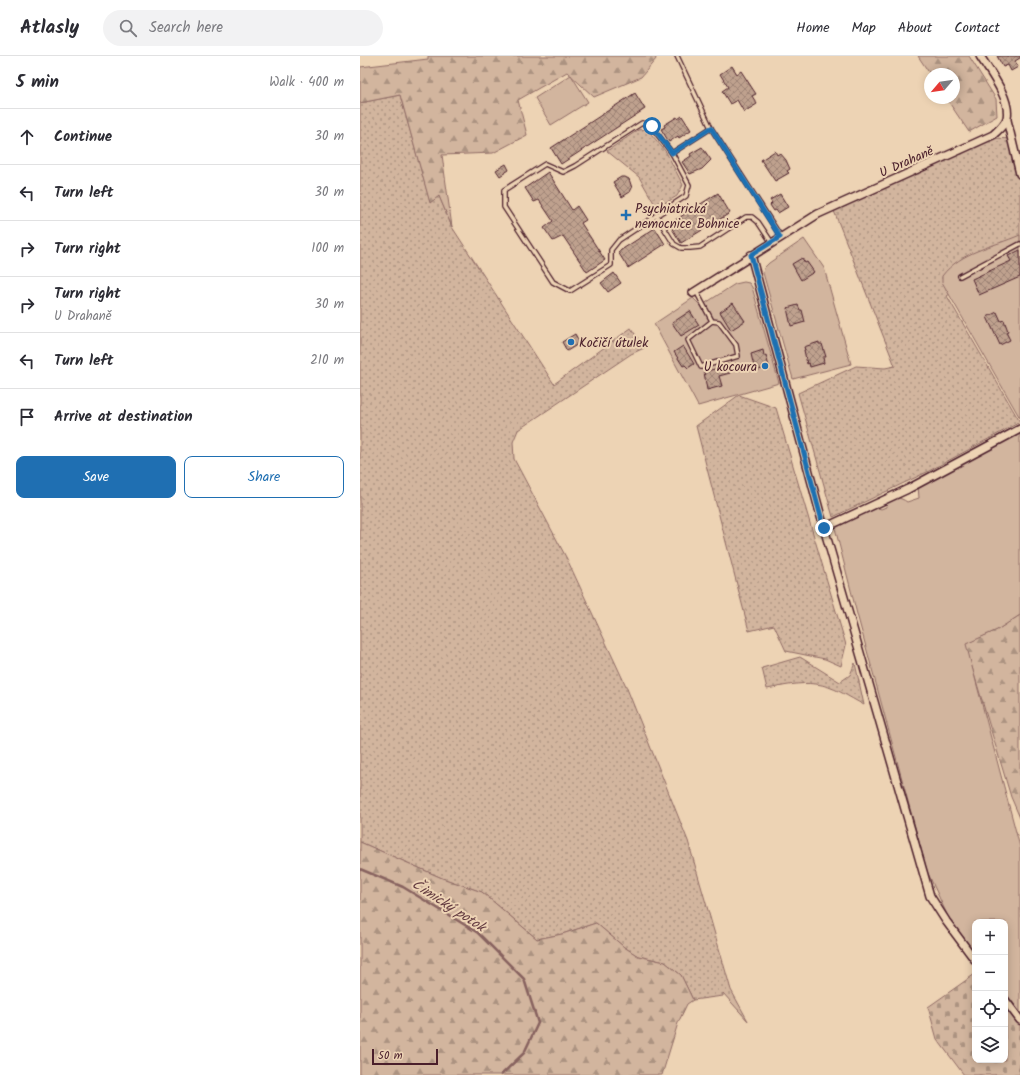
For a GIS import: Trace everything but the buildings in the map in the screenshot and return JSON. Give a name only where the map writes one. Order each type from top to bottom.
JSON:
[{"type":"street","points":[[980,56],[1005,98],[1008,109],[1007,120],[1020,174]]},
{"type":"street","name":"U Drahaně","points":[[694,292],[818,214],[993,135],[1007,120]]},
{"type":"street","points":[[751,255],[824,528],[930,896],[946,921],[972,956]]},
{"type":"street","points":[[824,528],[908,489],[1020,429]]},
{"type":"street","points":[[1008,1004],[1020,1020]]},
{"type":"lane","points":[[677,56],[711,128],[780,237]]},
{"type":"lane","points":[[642,123],[652,126],[672,153],[689,185],[686,196],[656,215],[619,240],[611,250],[611,265],[570,291],[553,282],[504,208],[504,190],[545,164],[563,172],[575,166],[642,123]]},
{"type":"lane","points":[[672,153],[711,128]]},
{"type":"lane","points":[[656,215],[674,244],[681,248],[700,247],[746,217],[752,217],[758,222],[772,242]]},
{"type":"lane","points":[[960,276],[1020,244]]},
{"type":"lane","points":[[694,292],[712,321]]},
{"type":"lane","points":[[712,321],[719,322],[732,339],[736,345],[738,356],[701,367],[688,340],[712,321]]},
{"type":"green space","points":[[428,56],[655,56],[656,59],[641,77],[594,97],[567,72],[518,100],[527,135],[493,153],[442,155],[452,227],[439,196],[430,203],[400,95],[360,103],[360,67],[428,59]]},
{"type":"green space","points":[[918,56],[969,56],[996,99],[997,116],[969,132],[950,104],[960,104],[960,68],[926,68]]},
{"type":"green space","points":[[571,75],[588,102],[551,125],[535,98]]},
{"type":"green space","points":[[400,95],[430,202],[439,196],[452,227],[554,384],[631,328],[644,348],[631,354],[518,430],[513,442],[514,459],[567,559],[626,686],[688,841],[731,990],[748,1021],[723,993],[723,996],[693,1000],[681,975],[665,962],[638,956],[624,947],[596,923],[562,934],[537,939],[482,892],[442,878],[360,842],[360,103]]},
{"type":"green space","points":[[647,129],[666,152],[683,185],[677,196],[657,208],[639,177],[607,151],[638,130]]},
{"type":"green space","points":[[994,138],[1012,139],[1020,170],[1020,247],[1001,258],[947,296],[1020,422],[929,471],[833,517],[798,393],[856,366],[885,368],[895,366],[834,211]]},
{"type":"green space","points":[[1020,235],[1020,418],[942,282],[942,276],[958,261],[968,255]]},
{"type":"green space","points":[[804,239],[824,268],[851,364],[793,379],[763,273],[764,268],[769,263]]},
{"type":"green space","points":[[744,282],[749,283],[752,287],[779,383],[698,406],[654,324],[693,298],[701,306],[735,284]]},
{"type":"green space","points":[[739,395],[776,408],[846,645],[841,666],[825,659],[786,651],[774,625],[749,631],[696,426]]},
{"type":"green space","points":[[1020,432],[1020,615],[997,630],[966,644],[1020,847],[1020,1012],[1008,996],[1008,919],[972,919],[972,949],[950,921],[927,871],[835,528],[876,507],[881,509],[886,507],[887,501],[895,498],[900,498],[907,502],[919,498],[918,486]]},
{"type":"green space","points":[[1020,615],[1020,818],[1011,797],[965,644],[997,630]]},
{"type":"green space","points":[[800,657],[840,682],[850,675],[855,663],[864,705],[835,689],[816,684],[797,684],[767,689],[762,668]]},
{"type":"green space","points":[[360,842],[442,878],[482,892],[537,939],[562,934],[596,923],[624,947],[638,956],[665,962],[681,975],[693,1000],[687,1004],[678,1023],[662,1075],[360,1075]]},
{"type":"green space","points":[[972,976],[972,1063],[1008,1063],[1008,1011],[1020,1026],[1020,1075],[964,1075],[937,1039],[928,1007]]},
{"type":"waterway","name":"Čimický potok","points":[[360,869],[403,887],[478,933],[524,979],[538,1023],[524,1053],[501,1075]]},
{"type":"place","name":"Psychiatrická nemocnice Bohnice","points":[[626,215]]},
{"type":"place","name":"Kočičí útulek","points":[[571,342]]},
{"type":"place","name":"U kocoura","points":[[765,366]]},
{"type":"route","points":[[652,126],[672,153],[711,128],[780,237],[751,255],[824,528]]}]
